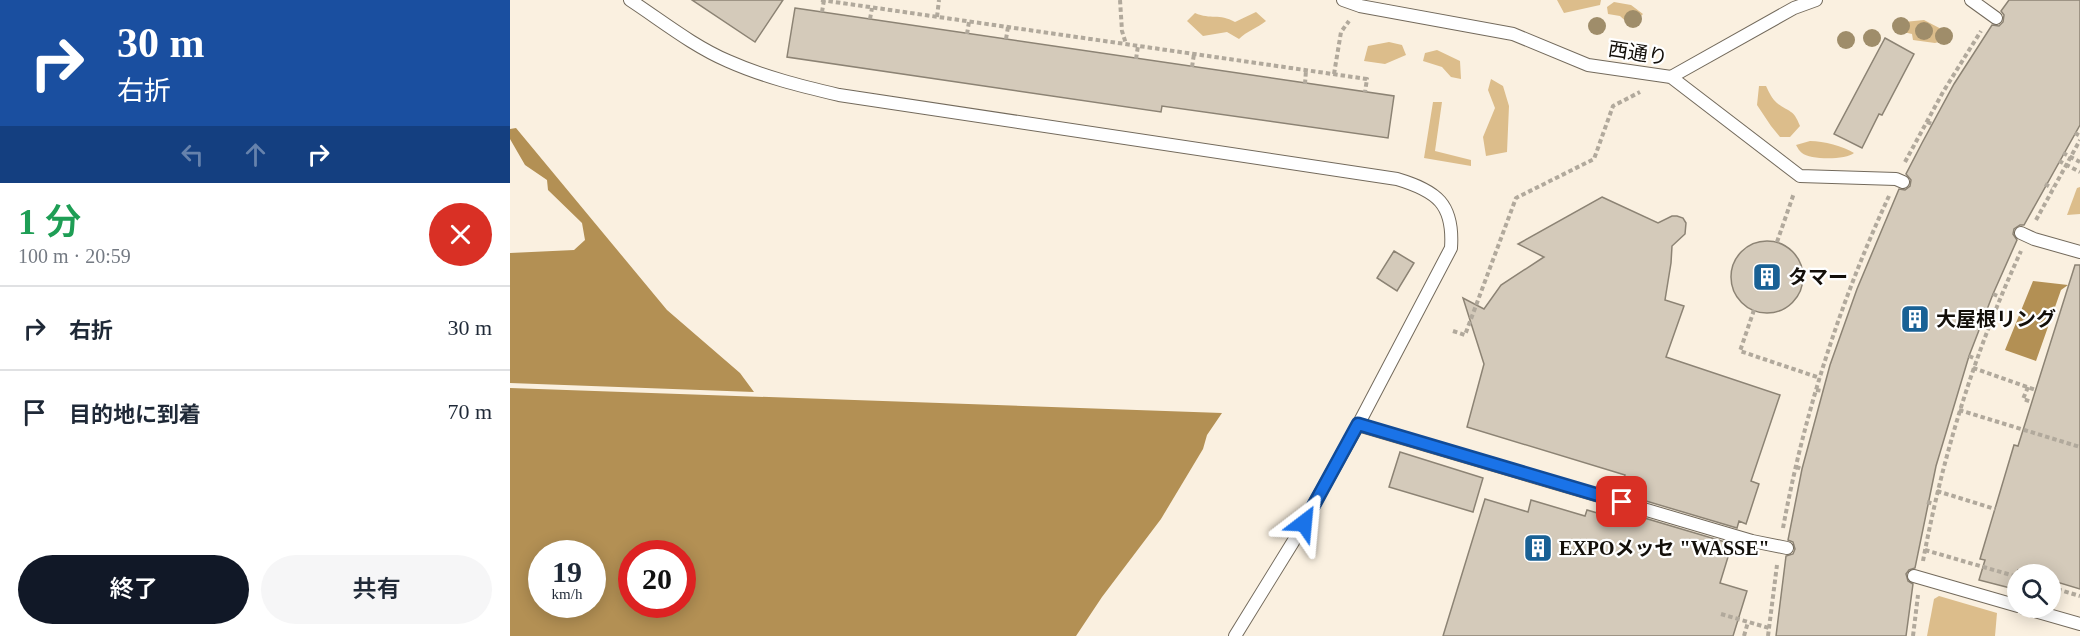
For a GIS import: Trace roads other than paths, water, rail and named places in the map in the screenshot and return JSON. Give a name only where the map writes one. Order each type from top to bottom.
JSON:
[{"type":"lane","points":[[630,0],[681,34],[726,60],[777,80],[839,95],[1397,179],[1419,185],[1436,196],[1448,211],[1453,228],[1451,248],[1358,424],[1277,569],[1235,636]]},
{"type":"lane","name":"西通り","points":[[1342,0],[1360,6],[1513,34],[1588,65],[1671,76],[1800,176],[1900,180]]},
{"type":"lane","points":[[1671,76],[1794,8],[1816,0]]},
{"type":"lane","points":[[1971,0],[1994,16]]},
{"type":"lane","points":[[2024,235],[2080,252]]},
{"type":"lane","points":[[1358,424],[1752,541],[1784,548]]},
{"type":"lane","points":[[1917,577],[2007,603]]},
{"type":"lane","points":[[2059,618],[2080,624]]},
{"type":"place","name":"タマー","points":[[1767,277]]},
{"type":"place","name":"大屋根リング","points":[[1915,319]]},
{"type":"place","name":"EXPOメッセ \"WASSE\"","points":[[1538,548]]}]
